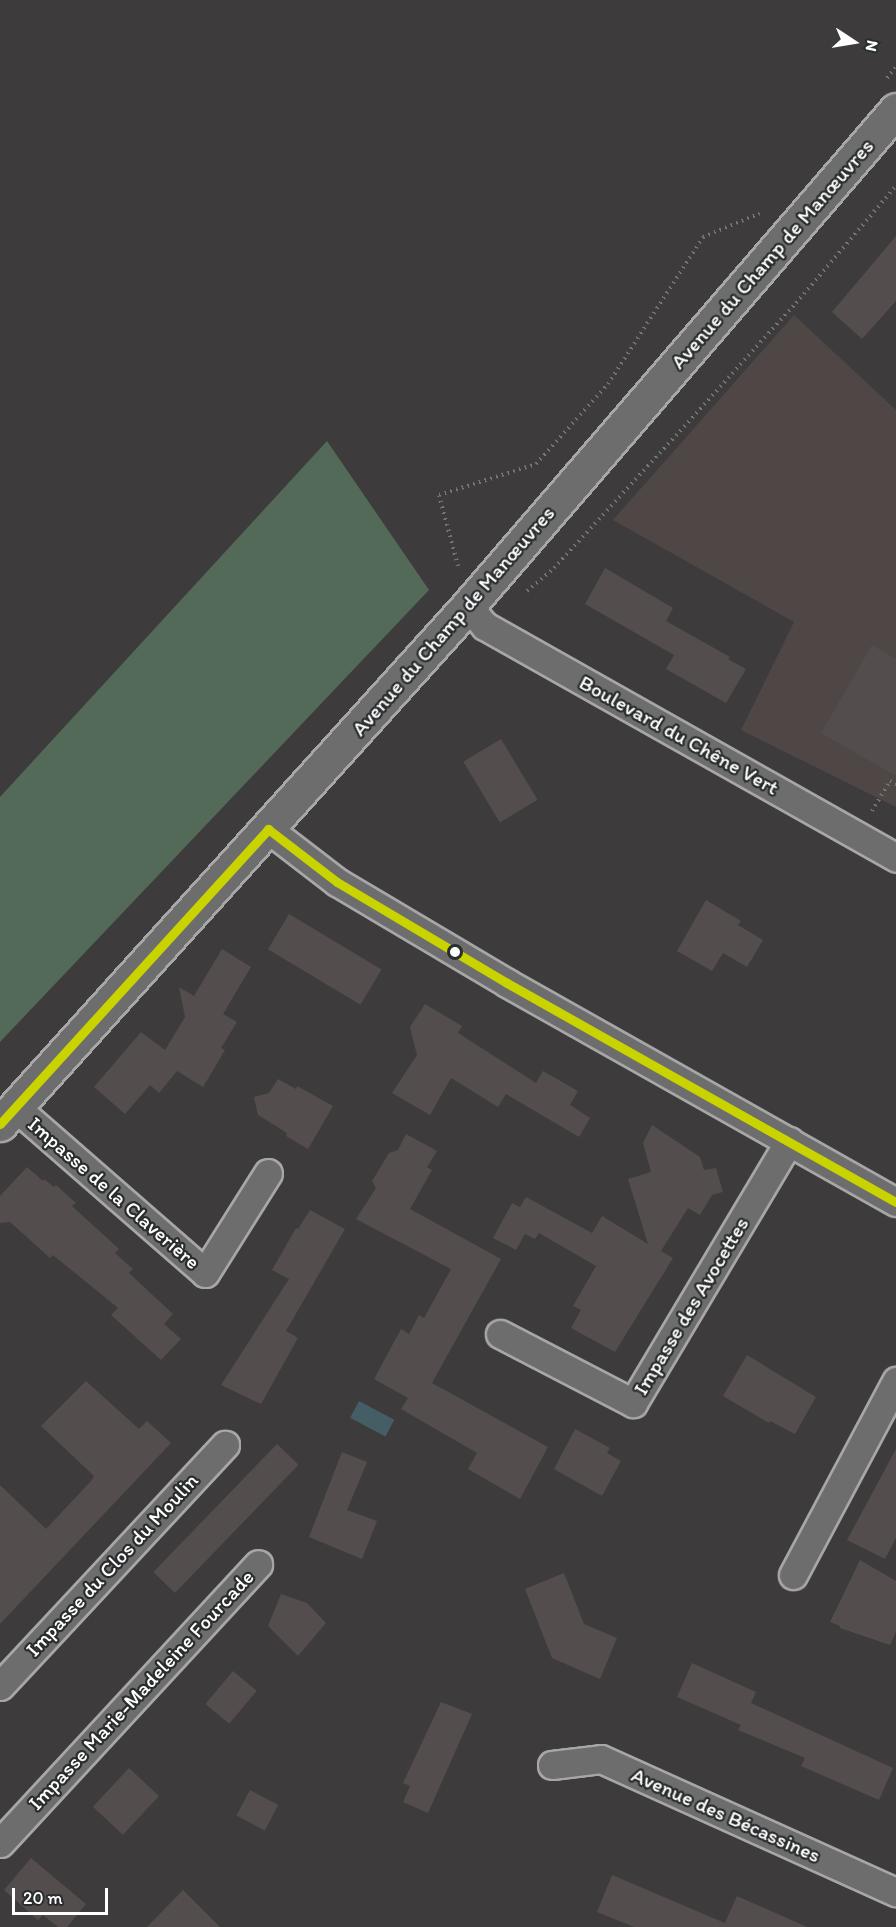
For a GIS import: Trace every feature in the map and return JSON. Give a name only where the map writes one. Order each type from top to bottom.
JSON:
[{"type":"street","name":"Avenue du Champ de Manœuvres","points":[[7,1115],[268,829],[477,616],[889,97]]},
{"type":"street","name":"Boulevard du Chêne Vert","points":[[477,616],[896,858]]},
{"type":"street","points":[[268,829],[337,882],[507,983],[896,1202]]},
{"type":"street","name":"Impasse de la Claverière","points":[[7,1115],[205,1273],[268,1173]]},
{"type":"street","name":"Impasse des Avocettes","points":[[500,1334],[633,1403],[789,1141]]},
{"type":"street","points":[[793,1575],[896,1381]]},
{"type":"street","name":"Impasse du Clos du Moulin","points":[[0,1686],[225,1444]]},
{"type":"street","name":"Impasse Marie-Madeleine Fourcade","points":[[0,1844],[258,1564]]},
{"type":"street","name":"Avenue des Bécassines","points":[[552,1765],[601,1759],[896,1892]]},
{"type":"path","points":[[889,97],[896,67]]},
{"type":"path","points":[[767,210],[703,237],[608,384],[536,464],[439,495],[477,616],[554,568],[796,303],[896,186]]},
{"type":"path","points":[[857,836],[890,781],[896,784]]},
{"type":"shaded area","points":[[794,315],[896,410],[896,807],[741,730],[794,622],[613,520]]},
{"type":"green space","points":[[327,441],[429,590],[0,1042],[0,797]]},
{"type":"water","points":[[359,1401],[394,1420],[385,1437],[350,1418]]},
{"type":"building","points":[[896,236],[896,301],[862,339],[832,312]]},
{"type":"building","points":[[605,568],[673,608],[666,621],[730,657],[728,659],[746,669],[726,703],[666,669],[674,655],[585,604]]},
{"type":"building","points":[[872,645],[896,659],[896,776],[821,733]]},
{"type":"building","points":[[501,739],[538,800],[500,823],[463,762]]},
{"type":"building","points":[[706,900],[741,921],[738,925],[763,940],[747,967],[723,953],[712,971],[677,951]]},
{"type":"building","points":[[289,914],[382,970],[360,1005],[268,949]]},
{"type":"building","points":[[222,949],[251,967],[223,1014],[237,1022],[221,1048],[225,1050],[203,1087],[177,1071],[159,1093],[150,1085],[125,1114],[94,1087],[141,1032],[165,1050],[185,1017],[179,987],[194,996]]},
{"type":"building","points":[[425,1004],[462,1026],[458,1033],[536,1083],[543,1071],[578,1091],[570,1105],[590,1118],[579,1137],[506,1094],[498,1107],[451,1078],[430,1115],[392,1093],[417,1055],[410,1027]]},
{"type":"building","points":[[278,1079],[296,1089],[297,1086],[333,1106],[308,1149],[258,1115],[254,1097],[269,1093]]},
{"type":"building","points":[[652,1125],[700,1157],[704,1170],[716,1168],[723,1192],[712,1195],[700,1215],[688,1208],[661,1251],[673,1258],[615,1352],[571,1328],[581,1310],[573,1306],[596,1266],[539,1233],[535,1239],[525,1234],[516,1250],[493,1238],[512,1203],[520,1207],[526,1197],[592,1233],[602,1216],[648,1244],[628,1179],[651,1172],[643,1143]]},
{"type":"building","points":[[406,1134],[437,1151],[427,1167],[432,1170],[410,1209],[501,1259],[432,1383],[548,1447],[520,1499],[468,1469],[477,1453],[401,1409],[408,1398],[374,1379],[401,1329],[409,1334],[419,1315],[424,1318],[451,1269],[356,1219],[376,1188],[372,1181],[389,1153],[398,1150]]},
{"type":"building","points":[[27,1167],[43,1181],[44,1179],[54,1187],[56,1185],[76,1203],[72,1206],[119,1249],[115,1253],[133,1269],[129,1273],[173,1314],[164,1324],[181,1339],[161,1360],[111,1315],[118,1308],[53,1255],[50,1258],[10,1222],[0,1223],[0,1196]]},
{"type":"building","points":[[310,1210],[345,1229],[286,1331],[298,1338],[261,1404],[221,1385],[289,1279],[272,1270],[296,1228],[298,1229]]},
{"type":"building","points":[[747,1355],[816,1397],[795,1434],[770,1421],[769,1423],[723,1396]]},
{"type":"building","points":[[86,1381],[139,1429],[147,1421],[171,1443],[0,1624],[0,1485],[46,1529],[91,1481],[94,1476],[41,1426]]},
{"type":"building","points":[[575,1429],[610,1448],[607,1453],[621,1461],[602,1496],[554,1469]]},
{"type":"building","points":[[277,1444],[299,1465],[175,1593],[153,1572]]},
{"type":"building","points":[[896,1449],[896,1538],[885,1559],[847,1540]]},
{"type":"building","points":[[342,1452],[367,1462],[347,1510],[377,1521],[362,1559],[309,1537]]},
{"type":"building","points":[[860,1560],[896,1581],[896,1632],[890,1645],[840,1628],[830,1622]]},
{"type":"building","points":[[564,1573],[584,1624],[617,1638],[600,1679],[552,1658],[525,1589]]},
{"type":"building","points":[[281,1594],[307,1603],[326,1623],[298,1656],[268,1626]]},
{"type":"building","points":[[692,1663],[756,1692],[751,1703],[893,1768],[879,1800],[801,1766],[805,1758],[738,1730],[741,1725],[677,1697]]},
{"type":"building","points":[[233,1671],[257,1691],[229,1724],[205,1704]]},
{"type":"building","points":[[441,1702],[472,1714],[428,1813],[403,1802],[410,1786],[403,1783]]},
{"type":"building","points":[[129,1768],[159,1796],[123,1835],[93,1807]]},
{"type":"building","points":[[250,1790],[278,1805],[265,1831],[236,1816]]},
{"type":"building","points":[[31,1858],[86,1904],[67,1927],[58,1927],[43,1915],[38,1920],[4,1890]]},
{"type":"building","points":[[612,1875],[725,1923],[737,1896],[807,1927],[634,1927],[597,1912]]},
{"type":"building","points":[[183,1890],[220,1927],[147,1927]]},
{"type":"transit line","points":[[268,829],[337,882],[507,983],[896,1202]]},
{"type":"transit line","points":[[0,1124],[268,829]]}]
